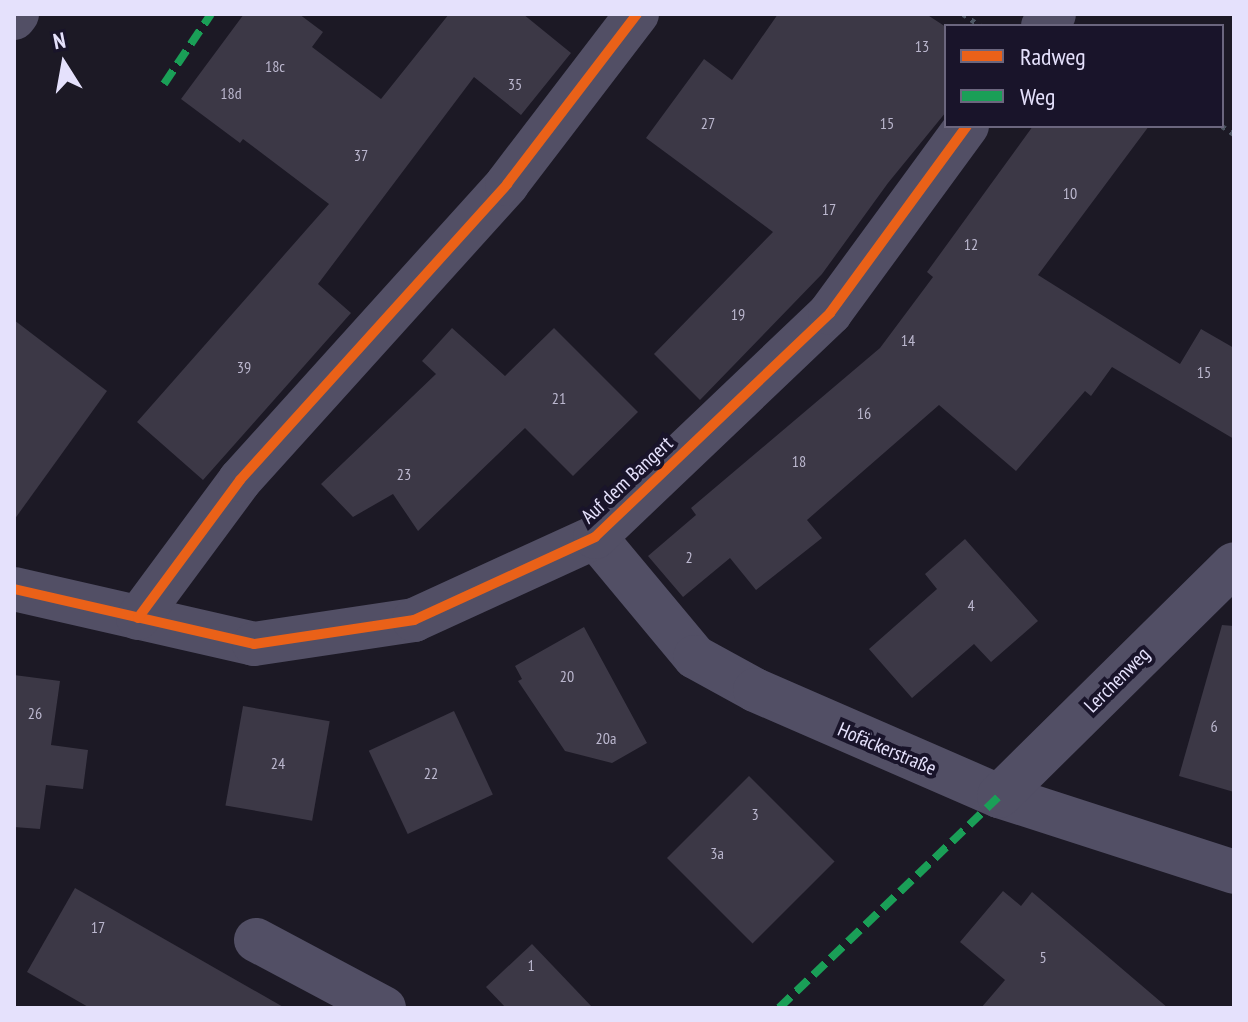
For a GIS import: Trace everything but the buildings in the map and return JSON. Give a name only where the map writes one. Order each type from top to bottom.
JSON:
[{"type":"street","points":[[138,618],[240,480],[507,184],[637,14]]},
{"type":"street","name":"Auf dem Bangert","points":[[14,589],[254,644],[414,620],[595,537],[830,313],[966,128]]},
{"type":"street","name":"Hofäckerstraße","points":[[595,537],[695,657],[755,690],[999,796],[1234,872]]},
{"type":"street","name":"Lerchenweg","points":[[999,796],[1234,564]]},
{"type":"street","points":[[256,940],[384,1008]]},
{"type":"marked path","points":[[164,84],[211,14]]},
{"type":"marked path","points":[[779,1008],[999,796]]},
{"type":"cycle path","points":[[138,618],[240,480],[507,184],[637,14]]},
{"type":"cycle path","points":[[14,589],[254,644],[414,620],[595,537],[830,313],[966,128]]}]
